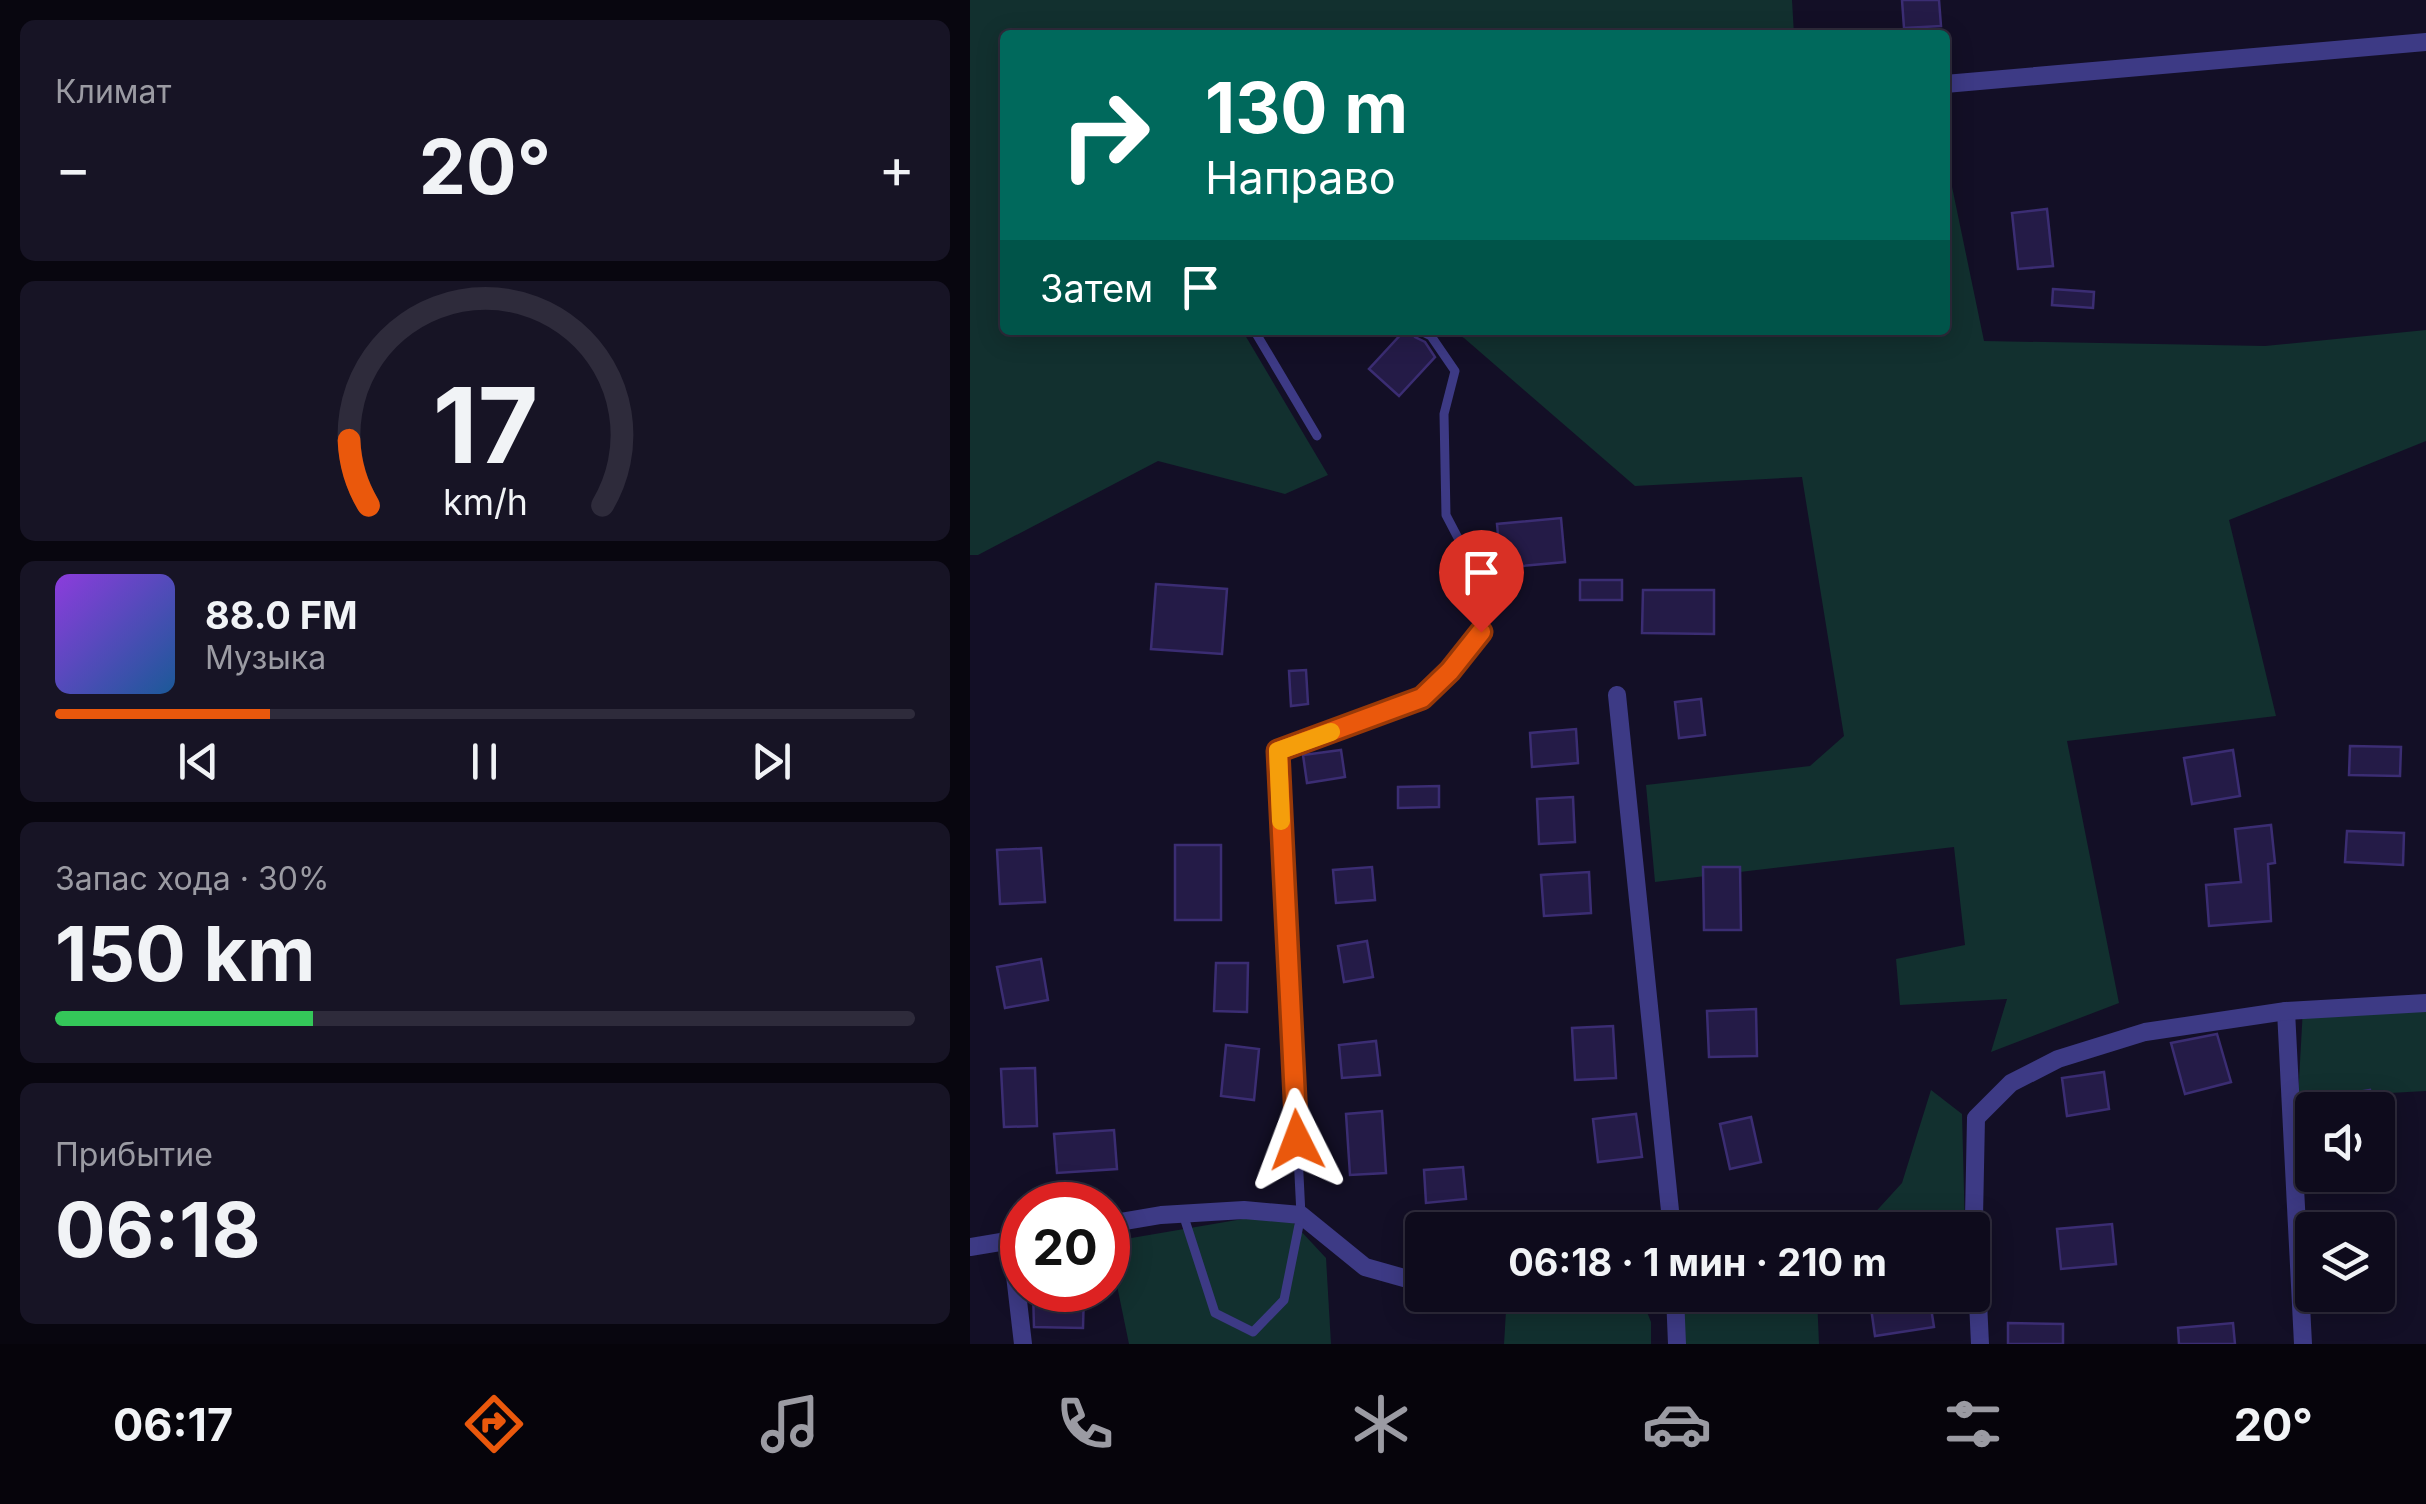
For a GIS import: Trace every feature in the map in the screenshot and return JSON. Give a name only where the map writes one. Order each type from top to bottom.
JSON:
[{"type":"street","points":[[1950,84],[2426,42]]},
{"type":"street","points":[[1617,695],[1670,1212]]},
{"type":"street","points":[[1980,1344],[1974,1217],[1976,1118],[2011,1083],[2058,1059],[2144,1032],[2286,1011],[2426,1004]]},
{"type":"street","points":[[2286,1011],[2303,1344]]},
{"type":"street","points":[[1130,1221],[1244,1210],[1301,1216],[1364,1267],[1405,1278]]},
{"type":"street","points":[[970,1247],[1000,1242]]},
{"type":"street","points":[[1021,1312],[1023,1344]]},
{"type":"street","points":[[1676,1312],[1677,1344]]},
{"type":"lane","points":[[1257,335],[1317,436]]},
{"type":"lane","points":[[1184,1214],[1216,1312],[1253,1332],[1284,1300],[1301,1216],[1278,751],[1422,698],[1481,632],[1468,558],[1446,515],[1444,414],[1455,371],[1429,335]]},
{"type":"green space","points":[[970,0],[1792,0],[1794,30],[1000,30],[1000,335],[1245,335],[1328,475],[1285,494],[1158,461],[978,555],[970,555]]},
{"type":"green space","points":[[1950,177],[1984,341],[2265,346],[2426,330],[2426,441],[2229,520],[2276,716],[2067,741],[2119,1003],[1991,1052],[2007,999],[1900,1005],[1896,959],[1965,945],[1954,847],[1655,882],[1646,785],[1810,766],[1844,736],[1802,477],[1635,486],[1458,335],[1950,335]]},
{"type":"green space","points":[[2426,1000],[2426,1091],[2298,1092],[2303,1008]]},
{"type":"green space","points":[[1931,1090],[1962,1114],[1965,1212],[1875,1212],[1902,1183]]},
{"type":"green space","points":[[1283,1212],[1326,1258],[1331,1344],[1129,1344],[1122,1312],[1130,1312],[1130,1238]]},
{"type":"green space","points":[[1506,1312],[1647,1312],[1651,1322],[1651,1344],[1504,1344]]},
{"type":"green space","points":[[1672,1312],[1818,1312],[1819,1344],[1673,1344]]},
{"type":"building","points":[[1902,0],[1939,0],[1941,26],[1904,28]]},
{"type":"building","points":[[2047,209],[2053,266],[2018,269],[2012,213]]},
{"type":"building","points":[[2053,289],[2094,292],[2093,308],[2052,305]]},
{"type":"building","points":[[1400,335],[1414,335],[1425,342],[1435,357],[1399,396],[1369,369]]},
{"type":"building","points":[[1561,518],[1565,562],[1501,568],[1497,524]]},
{"type":"building","points":[[1580,580],[1622,580],[1622,600],[1580,600]]},
{"type":"building","points":[[1156,584],[1227,589],[1222,654],[1151,649]]},
{"type":"building","points":[[1643,590],[1714,590],[1714,634],[1642,633]]},
{"type":"building","points":[[1306,670],[1308,704],[1291,706],[1289,671]]},
{"type":"building","points":[[1701,699],[1705,735],[1679,738],[1675,702]]},
{"type":"building","points":[[1576,729],[1578,763],[1532,767],[1530,733]]},
{"type":"building","points":[[2350,746],[2401,747],[2400,776],[2349,775]]},
{"type":"building","points":[[1341,750],[1345,777],[1307,783],[1303,755]]},
{"type":"building","points":[[2233,750],[2240,796],[2192,804],[2184,758]]},
{"type":"building","points":[[1439,786],[1439,807],[1398,808],[1398,787]]},
{"type":"building","points":[[1573,797],[1575,842],[1539,844],[1537,799]]},
{"type":"building","points":[[2271,825],[2275,863],[2268,864],[2271,921],[2209,926],[2206,885],[2241,882],[2235,829]]},
{"type":"building","points":[[2347,831],[2404,833],[2403,865],[2345,862]]},
{"type":"building","points":[[1175,845],[1221,845],[1221,920],[1175,920]]},
{"type":"building","points":[[1041,848],[1045,902],[1000,904],[997,850]]},
{"type":"building","points":[[1372,867],[1375,900],[1336,903],[1333,870]]},
{"type":"building","points":[[1703,867],[1740,867],[1741,930],[1704,930]]},
{"type":"building","points":[[1589,872],[1591,913],[1544,916],[1541,875]]},
{"type":"building","points":[[1367,941],[1373,977],[1344,982],[1338,946]]},
{"type":"building","points":[[1041,959],[1048,1000],[1005,1008],[997,967]]},
{"type":"building","points":[[1216,963],[1248,963],[1247,1012],[1214,1011]]},
{"type":"building","points":[[1756,1009],[1757,1056],[1709,1057],[1707,1011]]},
{"type":"building","points":[[1613,1026],[1616,1078],[1575,1080],[1572,1028]]},
{"type":"building","points":[[2217,1034],[2231,1082],[2185,1094],[2171,1043]]},
{"type":"building","points":[[1376,1041],[1380,1075],[1342,1078],[1339,1045]]},
{"type":"building","points":[[1226,1045],[1259,1049],[1254,1100],[1221,1096]]},
{"type":"building","points":[[1035,1068],[1037,1126],[1004,1127],[1001,1069]]},
{"type":"building","points":[[2104,1072],[2109,1109],[2067,1116],[2062,1078]]},
{"type":"building","points":[[1382,1111],[1386,1173],[1350,1175],[1346,1114]]},
{"type":"building","points":[[1636,1114],[1642,1157],[1598,1162],[1593,1119]]},
{"type":"building","points":[[1751,1117],[1761,1162],[1730,1169],[1720,1124]]},
{"type":"building","points":[[1114,1130],[1117,1169],[1057,1173],[1054,1134]]},
{"type":"building","points":[[1463,1167],[1466,1199],[1426,1203],[1424,1170]]},
{"type":"building","points":[[2112,1224],[2116,1264],[2061,1269],[2057,1229]]},
{"type":"building","points":[[1034,1312],[1083,1312],[1083,1328],[1034,1327]]},
{"type":"building","points":[[1872,1312],[1932,1312],[1934,1327],[1875,1336]]},
{"type":"building","points":[[2008,1323],[2063,1324],[2063,1344],[2008,1344]]},
{"type":"building","points":[[2233,1323],[2235,1344],[2179,1344],[2178,1328]]},
{"type":"slow traffic","points":[[1281,821],[1278,751],[1331,732]]},
{"type":"route","points":[[1297,1140],[1278,751],[1422,698],[1481,632]]}]
